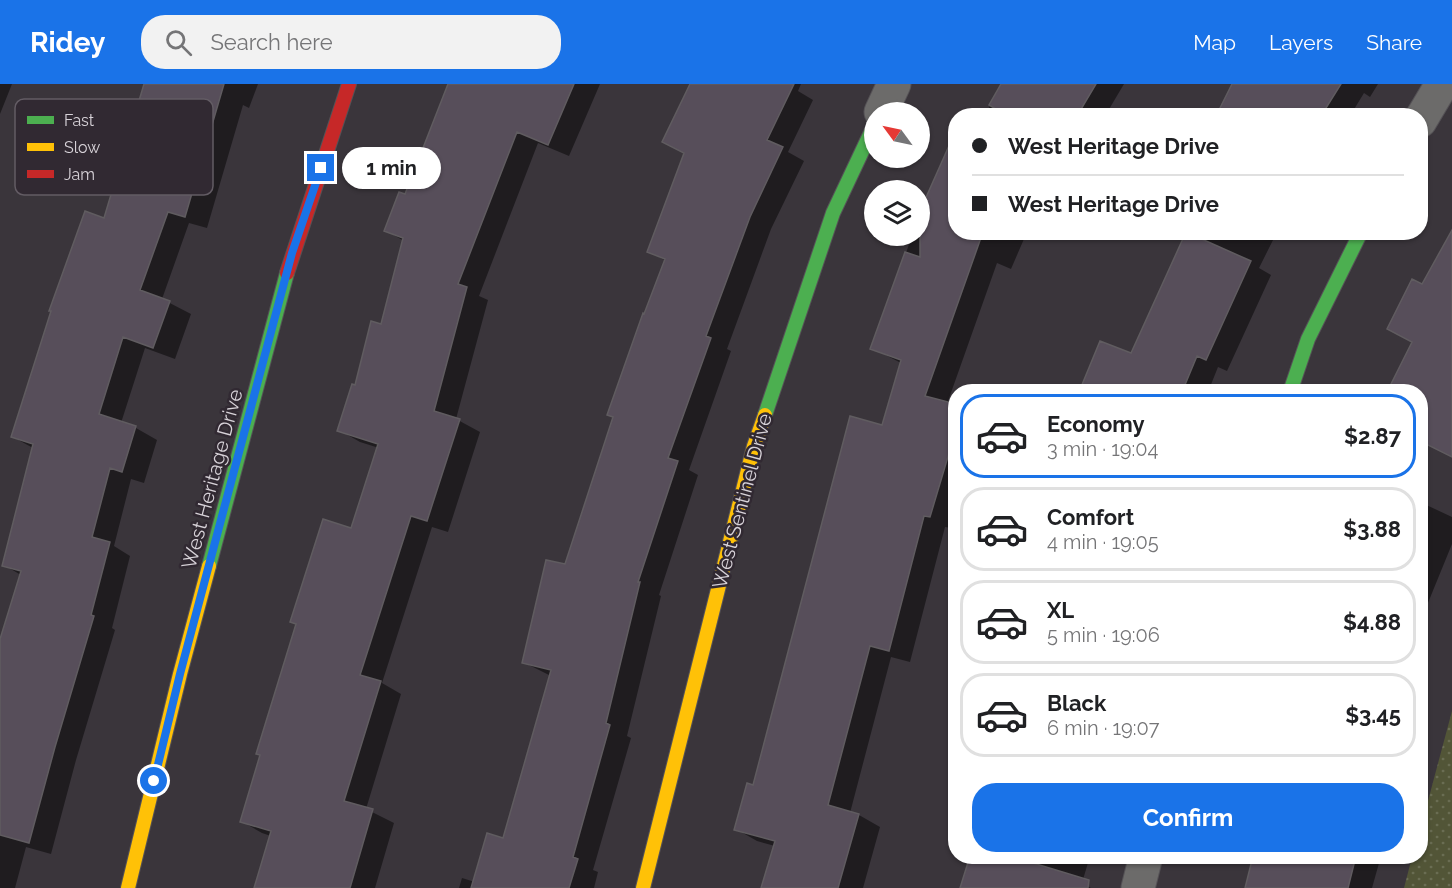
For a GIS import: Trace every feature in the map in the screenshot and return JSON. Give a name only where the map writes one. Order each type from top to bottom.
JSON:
[{"type":"street","name":"West Heritage Drive","points":[[128,888],[180,674],[292,253],[349,84]]},
{"type":"street","points":[[886,102],[894,84]]},
{"type":"street","points":[[1428,108],[1442,84]]},
{"type":"street","name":"West Sentinel Drive","points":[[643,888],[754,446],[833,213],[864,147]]},
{"type":"street","points":[[1293,384],[1308,339],[1358,240]]},
{"type":"street","points":[[1138,888],[1144,864]]},
{"type":"green space","points":[[1452,711],[1452,888],[1404,888],[1410,864],[1428,864],[1428,801]]},
{"type":"building","points":[[144,84],[224,84],[213,122],[213,99],[140,99]]},
{"type":"building","points":[[448,84],[574,84],[548,145],[517,132],[458,284],[467,287],[434,411],[460,419],[427,521],[411,516],[360,675],[381,681],[344,801],[373,809],[350,888],[254,888],[271,831],[240,822],[260,755],[256,754],[296,624],[290,622],[323,519],[351,528],[378,444],[337,431],[352,384],[355,385],[371,321],[381,324],[403,238],[384,231],[399,192],[405,194]]},
{"type":"building","points":[[690,84],[794,84],[767,140],[783,147],[750,217],[706,336],[711,338],[668,458],[678,461],[638,582],[640,582],[606,723],[610,725],[573,857],[578,859],[569,888],[471,888],[487,833],[503,838],[551,670],[522,663],[546,560],[565,564],[613,417],[607,415],[643,313],[665,259],[647,252],[684,153],[662,142]]},
{"type":"building","points":[[1001,84],[1096,84],[1082,108],[994,108],[989,105]]},
{"type":"building","points":[[1232,84],[1341,84],[1326,108],[1220,108]]},
{"type":"building","points":[[948,148],[948,240],[980,240],[925,396],[948,402],[948,457],[930,517],[924,516],[889,651],[870,646],[828,805],[859,814],[838,888],[761,888],[775,841],[734,830],[747,783],[753,785],[850,416],[882,425],[901,360],[870,349],[905,252],[920,257],[920,246],[930,246],[930,188]]},
{"type":"building","points":[[111,195],[191,195],[185,217],[168,212],[140,290],[170,301],[153,348],[123,337],[99,414],[136,426],[122,472],[110,468],[92,537],[110,542],[91,615],[94,616],[29,843],[0,835],[0,639],[21,571],[2,566],[33,444],[11,437],[51,311],[49,311],[85,211],[104,218]]},
{"type":"building","points":[[1452,230],[1452,457],[1428,445],[1428,384],[1391,384],[1412,342],[1387,329],[1412,279],[1422,284]]},
{"type":"building","points":[[1182,240],[1204,240],[1251,261],[1206,360],[1197,356],[1185,384],[1082,384],[1100,341],[1131,353]]},
{"type":"building","points":[[968,864],[1036,864],[1089,880],[1088,888],[960,888]]},
{"type":"building","points":[[1251,864],[1354,864],[1348,888],[1245,888]]},
{"type":"traffic: fast","points":[[765,415],[833,213],[864,147]]},
{"type":"traffic: fast","points":[[1293,384],[1308,339],[1357,240]]},
{"type":"traffic: fast","points":[[209,566],[287,273]]},
{"type":"traffic: slow","points":[[643,888],[754,446],[765,415]]},
{"type":"traffic: slow","points":[[128,888],[209,566]]},
{"type":"traffic: jam","points":[[287,273],[349,84]]},
{"type":"route","points":[[154,781],[180,674],[292,253],[321,168]]}]
